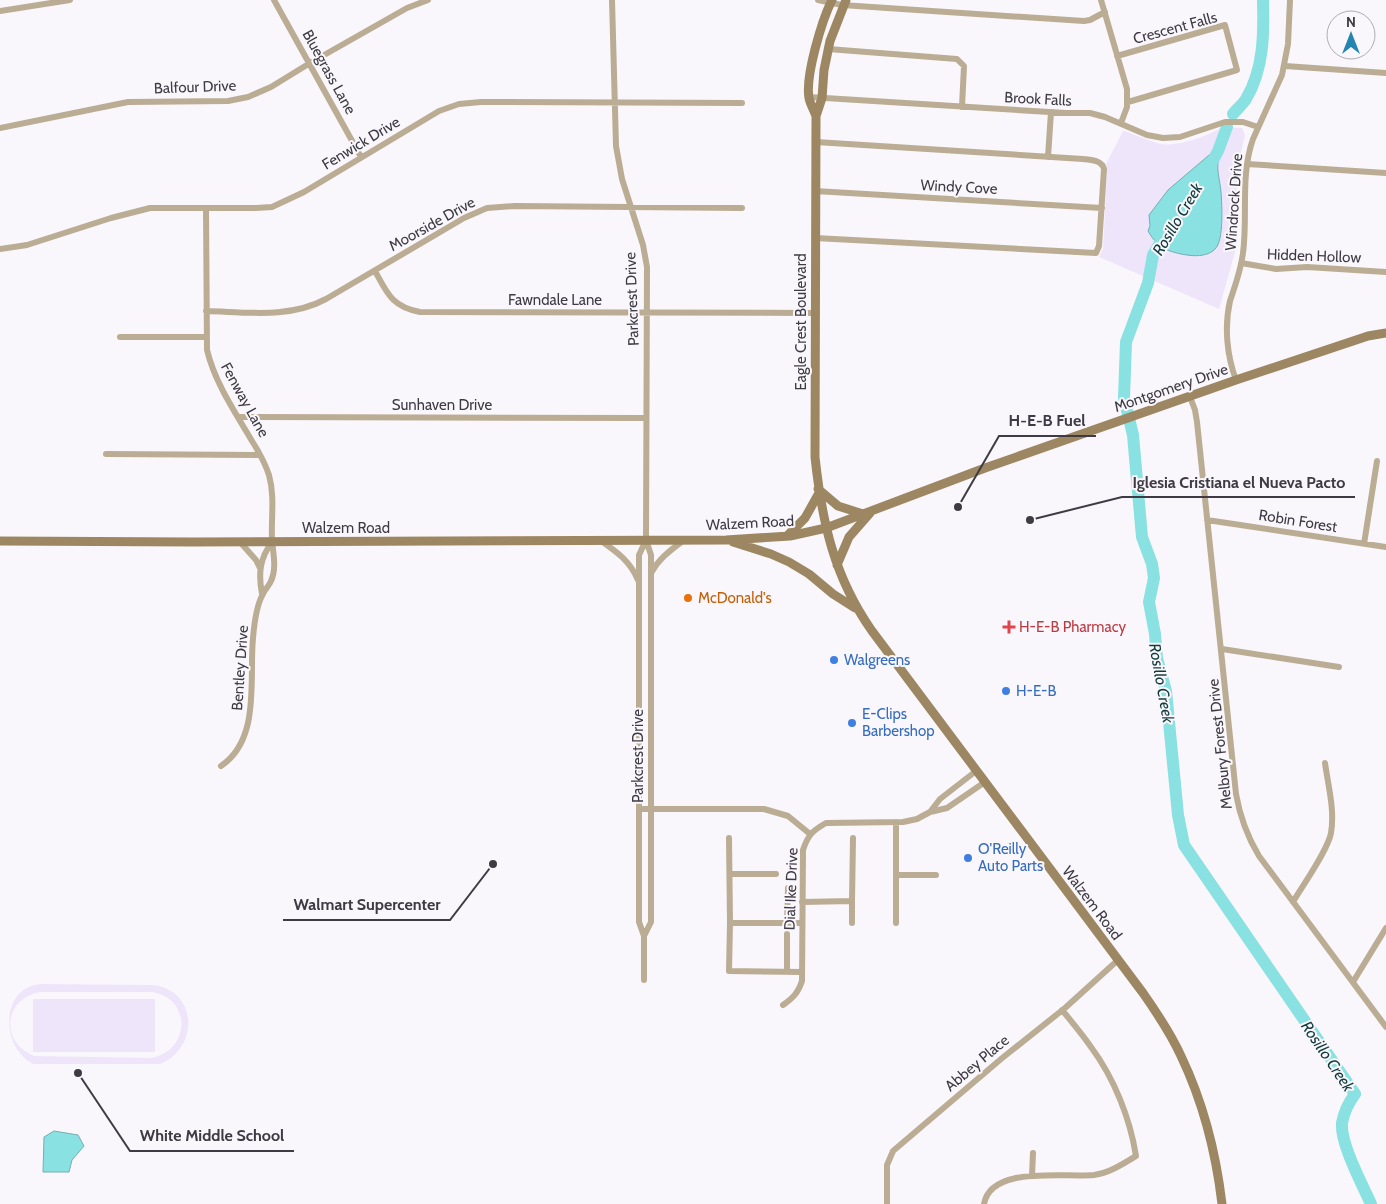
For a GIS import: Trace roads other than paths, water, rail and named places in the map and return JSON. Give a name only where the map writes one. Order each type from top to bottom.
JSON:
[{"type":"main road","name":"Eagle Crest Boulevard","points":[[816,116],[809,98],[814,52],[831,2]]},
{"type":"main road","name":"Eagle Crest Boulevard","points":[[826,528],[815,457],[816,116],[822,98],[828,49],[844,3]]},
{"type":"main road","name":"Montgomery Drive","points":[[826,528],[948,481],[1143,412],[1368,336],[1386,333]]},
{"type":"main road","points":[[786,537],[805,518],[819,491],[838,506],[863,514]]},
{"type":"main road","points":[[837,565],[849,537],[872,511]]},
{"type":"main road","name":"Walzem Road","points":[[0,541],[726,540],[786,537],[826,528],[837,565],[856,609],[1160,1018],[1181,1056],[1208,1129],[1216,1163],[1222,1204]]},
{"type":"main road","points":[[726,540],[771,554],[789,562],[809,574],[833,594],[856,609]]},
{"type":"street","points":[[0,11],[70,0]]},
{"type":"street","name":"Bluegrass Lane","points":[[274,0],[361,157]]},
{"type":"street","name":"Balfour Drive","points":[[0,128],[128,102],[228,101],[258,94],[407,8],[428,0]]},
{"type":"street","name":"Parkcrest Drive","points":[[612,0],[616,146],[622,179],[643,245],[646,268],[646,540],[651,555],[651,922],[644,936]]},
{"type":"street","points":[[818,0],[1084,21],[1105,12]]},
{"type":"street","points":[[1101,0],[1127,89],[1128,102],[1121,124]]},
{"type":"street","name":"Windrock Drive","points":[[1236,380],[1231,367],[1227,328],[1230,304],[1241,263],[1244,242],[1247,164],[1249,150],[1258,127],[1279,86],[1284,66],[1290,0]]},
{"type":"street","name":"Crescent Falls","points":[[1117,56],[1225,25],[1237,70],[1128,102]]},
{"type":"street","points":[[828,49],[956,59],[964,66],[962,107]]},
{"type":"street","points":[[1284,66],[1386,73]]},
{"type":"street","name":"Brook Falls","points":[[809,98],[1090,113],[1148,135],[1163,138],[1180,137],[1225,122],[1244,122],[1258,127]]},
{"type":"street","name":"Fenwick Drive","points":[[0,250],[27,245],[111,218],[150,208],[272,207],[304,192],[426,117],[459,104],[481,102],[742,102]]},
{"type":"street","points":[[1048,157],[1051,112]]},
{"type":"street","points":[[815,238],[1090,254],[1096,252],[1099,246],[1104,165],[1100,162],[1083,159],[816,142]]},
{"type":"street","points":[[1247,164],[1386,173]]},
{"type":"street","name":"Windy Cove","points":[[815,190],[1102,208]]},
{"type":"street","name":"Moorside Drive","points":[[206,311],[281,312],[300,310],[318,304],[464,218],[487,208],[515,206],[742,208]]},
{"type":"street","name":"Fenway Lane","points":[[206,208],[205,337],[207,350],[213,370],[224,393],[260,455],[269,475],[274,501],[272,542]]},
{"type":"street","name":"Hidden Hollow","points":[[1241,263],[1276,269],[1307,267],[1386,272]]},
{"type":"street","name":"Fawndale Lane","points":[[375,271],[390,297],[400,306],[420,312],[815,313]]},
{"type":"street","points":[[120,337],[205,337]]},
{"type":"street","name":"Melbury Forest Drive","points":[[1190,397],[1195,410],[1236,794],[1242,822],[1259,856],[1386,1027]]},
{"type":"street","name":"Sunhaven Drive","points":[[239,417],[646,418]]},
{"type":"street","points":[[106,454],[260,455]]},
{"type":"street","points":[[1364,544],[1377,461]]},
{"type":"street","name":"Robin Forest","points":[[1207,520],[1386,547]]},
{"type":"street","points":[[600,540],[627,561],[634,569],[639,582]]},
{"type":"street","name":"Parkcrest Drive","points":[[644,980],[644,936],[639,922],[639,554],[646,540]]},
{"type":"street","points":[[651,574],[662,557],[685,540]]},
{"type":"street","name":"Bentley Drive","points":[[240,542],[256,560],[261,572]]},
{"type":"street","name":"Bentley Drive","points":[[221,766],[234,755],[249,718],[252,694],[253,639],[262,594],[260,581],[263,553],[272,542]]},
{"type":"street","name":"Bentley Drive","points":[[262,594],[272,580],[275,553],[272,542]]},
{"type":"street","points":[[1222,649],[1339,667]]},
{"type":"street","points":[[1293,902],[1324,849],[1331,832],[1332,814],[1325,762]]},
{"type":"street","name":"Dial Ike Drive","points":[[930,812],[940,799],[976,771]]},
{"type":"street","name":"Dial Ike Drive","points":[[783,1005],[794,997],[799,989],[802,972],[803,850],[806,838],[815,829],[826,823],[896,822],[917,819],[930,812],[947,808],[985,782]]},
{"type":"street","points":[[639,809],[764,809],[788,816],[810,834]]},
{"type":"street","points":[[896,822],[896,923]]},
{"type":"street","points":[[729,838],[729,971],[802,972]]},
{"type":"street","points":[[852,838],[852,923]]},
{"type":"street","points":[[730,874],[776,874]]},
{"type":"street","points":[[896,875],[936,875]]},
{"type":"street","points":[[787,923],[788,888]]},
{"type":"street","points":[[802,902],[852,901]]},
{"type":"street","points":[[639,922],[651,922]]},
{"type":"street","points":[[730,923],[802,923]]},
{"type":"street","points":[[1353,982],[1386,928]]},
{"type":"street","points":[[787,934],[787,972]]},
{"type":"street","name":"Abbey Place","points":[[887,1204],[887,1165],[893,1151],[1062,1010],[1118,960]]},
{"type":"street","points":[[984,1204],[986,1194],[998,1184],[1019,1176],[1096,1175],[1112,1170],[1136,1156],[1132,1135],[1111,1079],[1092,1047],[1062,1010]]},
{"type":"street","points":[[1032,1176],[1033,1153]]},
{"type":"water","points":[[1215,150],[1220,154],[1218,169],[1222,205],[1222,222],[1218,245],[1211,252],[1200,256],[1166,250],[1152,238],[1148,231],[1150,226],[1149,215],[1168,190]]},
{"type":"water","points":[[54,1131],[78,1135],[84,1146],[72,1160],[69,1172],[43,1172],[44,1137]]},
{"type":"waterway","name":"Rosillo Creek","points":[[1233,114],[1246,99],[1260,63],[1263,38],[1263,0]]},
{"type":"waterway","name":"Rosillo Creek","points":[[1211,164],[1227,127]]},
{"type":"waterway","name":"Rosillo Creek","points":[[1167,231],[1153,255],[1148,283],[1126,342],[1124,398],[1133,435],[1142,537],[1152,564],[1154,578],[1149,602],[1157,658],[1166,691],[1178,815],[1184,845],[1355,1094],[1344,1115],[1342,1131],[1352,1164],[1371,1204]]},
{"type":"place","name":"H-E-B Fuel","points":[[958,507]]},
{"type":"place","name":"Iglesia Cristiana el Nueva Pacto","points":[[1030,520]]},
{"type":"place","name":"McDonald's","points":[[688,598]]},
{"type":"place","name":"H-E-B Pharmacy","points":[[1009,627]]},
{"type":"place","name":"Walgreens","points":[[834,660]]},
{"type":"place","name":"H-E-B","points":[[1006,691]]},
{"type":"place","name":"E-Clips Barbershop","points":[[852,723]]},
{"type":"place","name":"O'Reilly Auto Parts","points":[[968,858]]},
{"type":"place","name":"Walmart Supercenter","points":[[493,864]]},
{"type":"place","name":"White Middle School","points":[[78,1073]]}]
